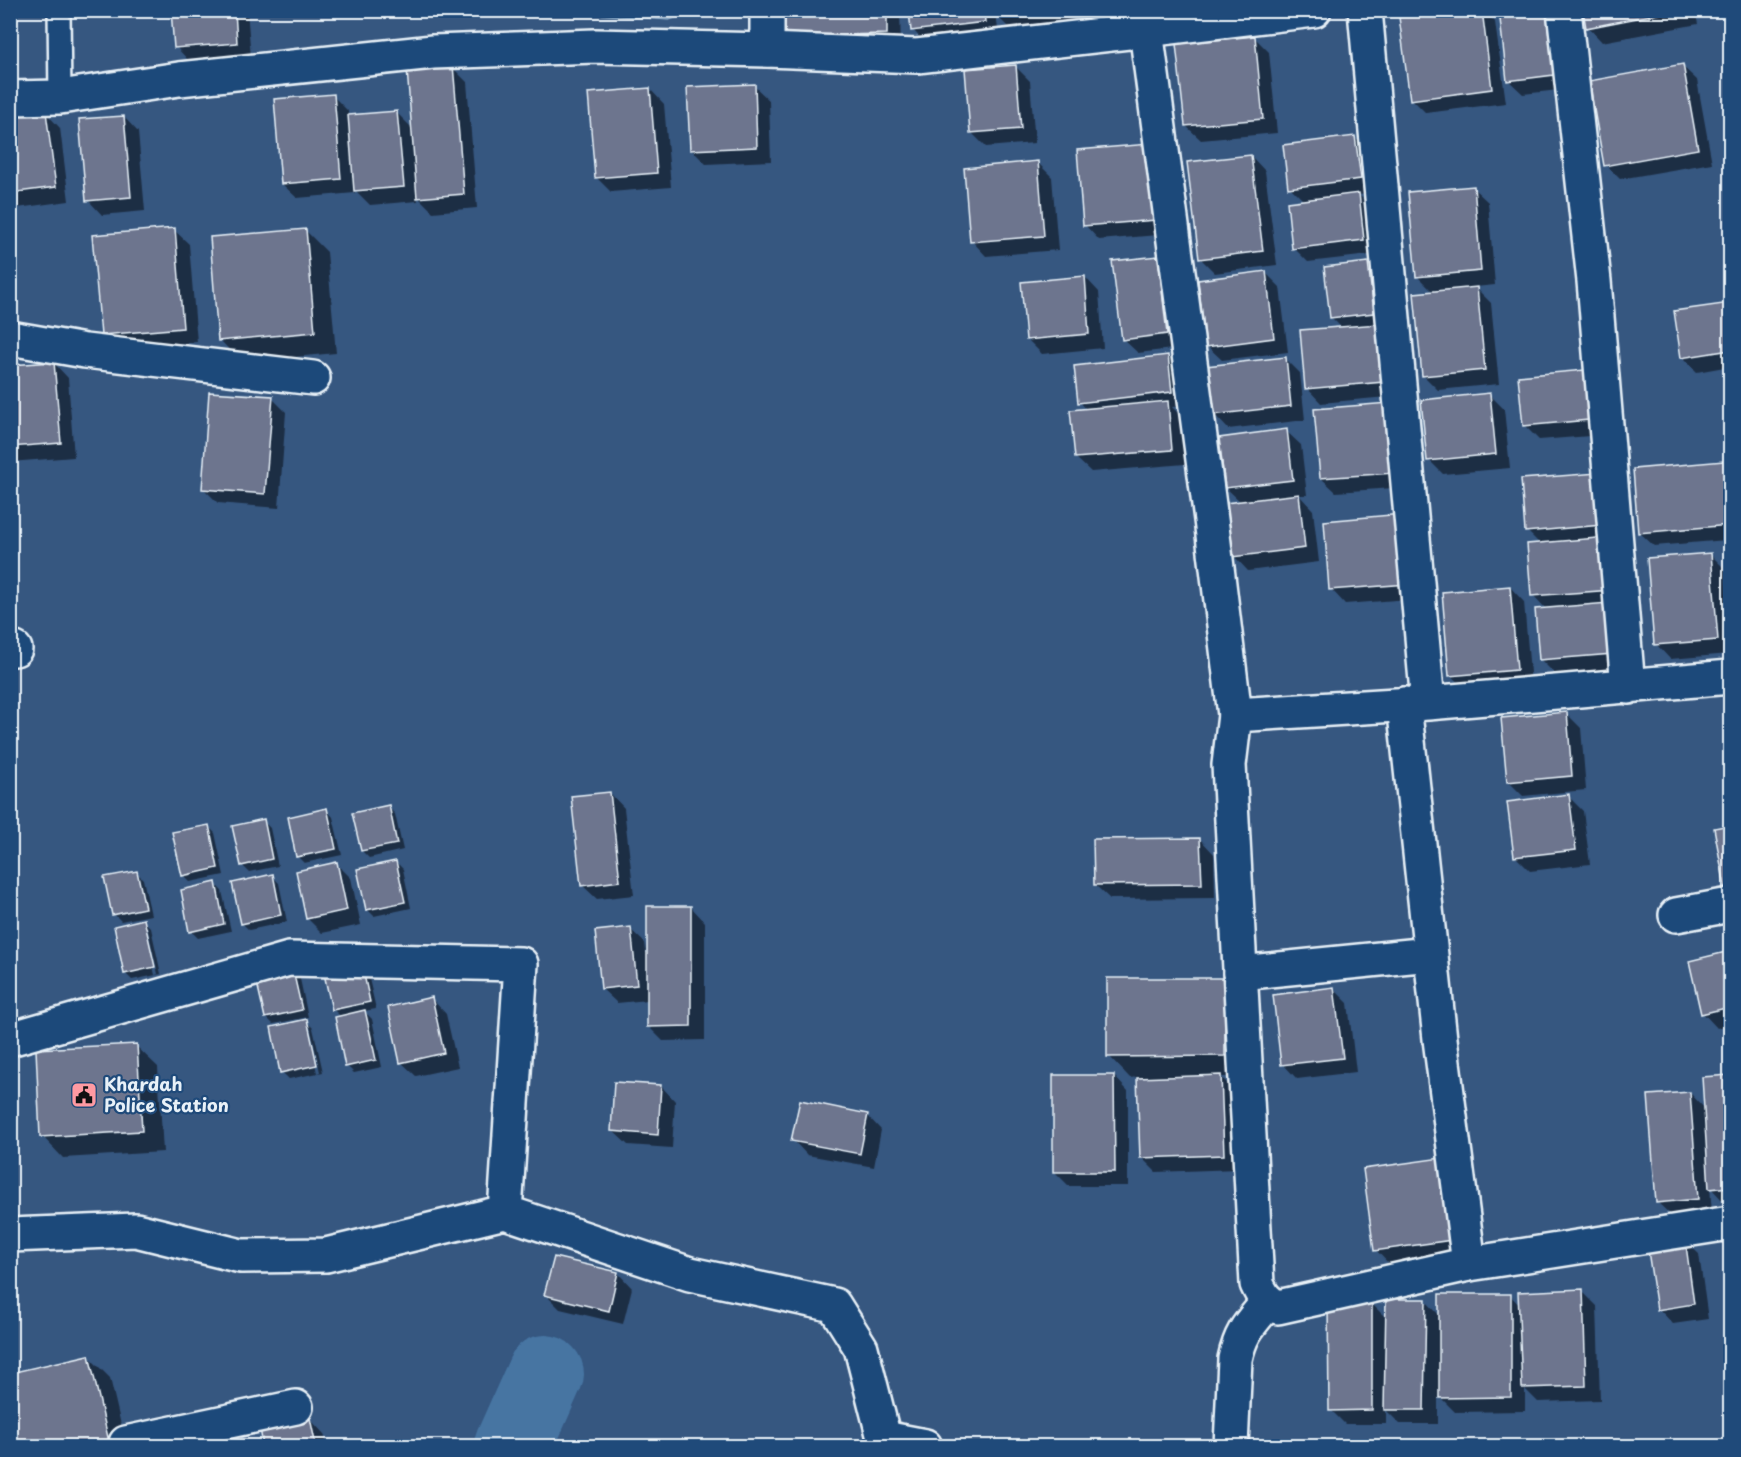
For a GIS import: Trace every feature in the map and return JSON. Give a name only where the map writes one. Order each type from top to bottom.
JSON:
[{"type":"street","points":[[767,10],[767,50]]},
{"type":"street","points":[[1365,10],[1416,704],[1430,954],[1469,1264]]},
{"type":"street","points":[[1564,10],[1594,281],[1628,687]]},
{"type":"street","points":[[10,98],[60,97],[179,79],[434,52],[595,46],[917,56],[1308,11]]},
{"type":"street","points":[[1146,30],[1212,523],[1234,714],[1229,765],[1257,1284],[1268,1302],[1278,1307],[1469,1264],[1731,1223]]},
{"type":"street","points":[[10,338],[85,351],[313,378]]},
{"type":"street","points":[[1234,714],[1416,704],[1731,677]]},
{"type":"street","points":[[1676,915],[1731,905]]},
{"type":"street","points":[[1240,973],[1430,954]]},
{"type":"street","points":[[10,1039],[289,959],[521,964],[505,1212]]},
{"type":"street","points":[[10,1235],[136,1230],[241,1256],[326,1255],[505,1212],[690,1274],[834,1305],[861,1348],[874,1442],[925,1446]]},
{"type":"street","points":[[1231,1446],[1235,1359],[1238,1345],[1243,1332],[1268,1302]]},
{"type":"street","points":[[126,1446],[126,1443],[296,1407]]},
{"type":"lane","points":[[59,10],[60,97]]},
{"type":"water","points":[[595,11],[695,11],[669,20],[598,14]]},
{"type":"building","points":[[171,10],[235,10],[237,43],[174,48]]},
{"type":"building","points":[[785,10],[887,10],[887,34],[785,36]]},
{"type":"building","points":[[909,10],[984,10],[985,22],[911,31]]},
{"type":"building","points":[[996,10],[1073,10],[996,17]]},
{"type":"building","points":[[1446,10],[1482,10],[1492,89],[1410,100],[1399,17]]},
{"type":"building","points":[[1499,10],[1547,10],[1554,75],[1507,81]]},
{"type":"building","points":[[1583,10],[1678,10],[1586,28]]},
{"type":"building","points":[[1255,36],[1263,119],[1185,126],[1176,44]]},
{"type":"building","points":[[1683,64],[1698,149],[1604,166],[1589,81]]},
{"type":"building","points":[[453,65],[464,194],[417,198],[407,69]]},
{"type":"building","points":[[1016,65],[1021,129],[970,133],[965,69]]},
{"type":"building","points":[[755,84],[757,147],[690,150],[687,87]]},
{"type":"building","points":[[650,88],[657,173],[595,178],[588,93]]},
{"type":"building","points":[[334,94],[341,179],[281,184],[274,99]]},
{"type":"building","points":[[397,111],[404,187],[354,191],[348,115]]},
{"type":"building","points":[[46,112],[56,187],[10,193],[10,116]]},
{"type":"building","points":[[124,116],[131,197],[86,201],[79,119]]},
{"type":"building","points":[[1355,136],[1361,179],[1288,188],[1283,145]]},
{"type":"building","points":[[1150,144],[1156,220],[1083,226],[1077,150]]},
{"type":"building","points":[[1251,155],[1263,251],[1199,259],[1187,162]]},
{"type":"building","points":[[1038,161],[1044,236],[970,242],[964,168]]},
{"type":"building","points":[[1474,186],[1481,271],[1416,277],[1408,192]]},
{"type":"building","points":[[1359,193],[1364,240],[1292,249],[1287,202]]},
{"type":"building","points":[[175,228],[183,328],[101,335],[92,235]]},
{"type":"building","points":[[306,229],[315,332],[218,341],[210,237]]},
{"type":"building","points":[[1158,256],[1167,334],[1122,340],[1112,261]]},
{"type":"building","points":[[1368,262],[1374,313],[1330,318],[1324,267]]},
{"type":"building","points":[[1266,271],[1274,338],[1206,347],[1198,280]]},
{"type":"building","points":[[1085,276],[1089,334],[1026,340],[1021,282]]},
{"type":"building","points":[[1477,287],[1485,370],[1422,376],[1414,293]]},
{"type":"building","points":[[1730,303],[1730,350],[1681,358],[1674,311]]},
{"type":"building","points":[[1379,324],[1384,382],[1305,389],[1300,330]]},
{"type":"building","points":[[1168,355],[1172,392],[1078,403],[1074,366]]},
{"type":"building","points":[[1286,357],[1291,406],[1212,415],[1206,366]]},
{"type":"building","points":[[54,362],[61,443],[10,447],[10,365]]},
{"type":"building","points":[[1585,370],[1589,420],[1523,426],[1518,376]]},
{"type":"building","points":[[209,392],[273,396],[265,494],[202,489]]},
{"type":"building","points":[[1490,393],[1496,454],[1427,461],[1421,400]]},
{"type":"building","points":[[1168,401],[1172,450],[1075,458],[1070,410]]},
{"type":"building","points":[[1389,403],[1394,473],[1320,478],[1314,409]]},
{"type":"building","points":[[1287,429],[1293,480],[1225,488],[1219,438]]},
{"type":"building","points":[[1724,461],[1730,525],[1638,533],[1633,469]]},
{"type":"building","points":[[1598,473],[1602,525],[1525,532],[1521,479]]},
{"type":"building","points":[[1299,494],[1305,548],[1232,557],[1225,503]]},
{"type":"building","points":[[1402,514],[1408,584],[1329,590],[1324,521]]},
{"type":"building","points":[[1609,537],[1613,590],[1531,596],[1527,544]]},
{"type":"building","points":[[1730,538],[1730,600],[1725,539]]},
{"type":"building","points":[[1711,553],[1718,640],[1654,645],[1647,558]]},
{"type":"building","points":[[1510,586],[1517,670],[1449,676],[1442,592]]},
{"type":"building","points":[[1609,603],[1613,654],[1539,660],[1535,609]]},
{"type":"building","points":[[1567,712],[1572,776],[1507,782],[1501,718]]},
{"type":"building","points":[[610,792],[620,881],[581,886],[571,796]]},
{"type":"building","points":[[1569,794],[1576,850],[1514,857],[1507,802]]},
{"type":"building","points":[[389,805],[397,844],[361,851],[352,813]]},
{"type":"building","points":[[327,808],[336,849],[296,857],[288,817]]},
{"type":"building","points":[[264,819],[272,859],[241,866],[232,826]]},
{"type":"building","points":[[209,825],[218,868],[182,876],[172,832]]},
{"type":"building","points":[[1730,825],[1730,886],[1725,887],[1714,828]]},
{"type":"building","points":[[1200,838],[1202,884],[1094,885],[1093,839]]},
{"type":"building","points":[[396,861],[405,902],[366,910],[357,869]]},
{"type":"building","points":[[337,862],[347,910],[306,919],[296,871]]},
{"type":"building","points":[[137,871],[145,908],[112,915],[104,877]]},
{"type":"building","points":[[273,874],[281,915],[241,924],[232,883]]},
{"type":"building","points":[[216,882],[224,924],[189,932],[181,890]]},
{"type":"building","points":[[647,906],[691,906],[691,1026],[647,1027]]},
{"type":"building","points":[[144,919],[155,967],[124,974],[114,926]]},
{"type":"building","points":[[631,927],[637,985],[601,989],[595,931]]},
{"type":"building","points":[[1730,951],[1730,1007],[1701,1014],[1689,961]]},
{"type":"building","points":[[361,961],[370,1002],[332,1010],[323,969]]},
{"type":"building","points":[[292,966],[302,1010],[265,1018],[255,974]]},
{"type":"building","points":[[1107,978],[1225,978],[1225,1056],[1107,1057]]},
{"type":"building","points":[[1334,987],[1343,1058],[1281,1065],[1273,995]]},
{"type":"building","points":[[432,997],[444,1053],[400,1063],[388,1007]]},
{"type":"building","points":[[365,1010],[376,1060],[345,1067],[335,1017]]},
{"type":"building","points":[[307,1019],[317,1065],[280,1073],[271,1027]]},
{"type":"building","points":[[137,1044],[142,1131],[40,1137],[36,1049]]},
{"type":"building","points":[[1053,1075],[1114,1075],[1115,1172],[1053,1172]]},
{"type":"building","points":[[1221,1075],[1224,1155],[1140,1158],[1137,1078]]},
{"type":"building","points":[[1730,1075],[1730,1187],[1709,1189],[1702,1077]]},
{"type":"building","points":[[614,1082],[661,1085],[658,1135],[611,1131]]},
{"type":"building","points":[[1690,1092],[1698,1199],[1656,1203],[1648,1095]]},
{"type":"building","points":[[800,1100],[868,1114],[860,1154],[791,1141]]},
{"type":"building","points":[[1441,1158],[1452,1240],[1374,1251],[1363,1169]]},
{"type":"building","points":[[1685,1238],[1694,1304],[1657,1310],[1647,1244]]},
{"type":"building","points":[[554,1257],[618,1272],[609,1311],[544,1295]]},
{"type":"building","points":[[1583,1289],[1586,1386],[1522,1388],[1518,1292]]},
{"type":"building","points":[[1439,1294],[1511,1294],[1511,1397],[1439,1398]]},
{"type":"building","points":[[1386,1299],[1426,1299],[1424,1410],[1384,1410]]},
{"type":"building","points":[[1328,1303],[1372,1303],[1372,1410],[1329,1411]]},
{"type":"building","points":[[89,1355],[110,1446],[19,1446],[10,1410],[10,1373]]},
{"type":"building","points":[[310,1418],[316,1446],[263,1446],[260,1428]]},
{"type":"building","points":[[240,1441],[241,1446],[210,1446]]},
{"type":"waterway","points":[[513,1446],[545,1374]]},
{"type":"place","name":"Khardah Police Station","points":[[84,1095]]}]
